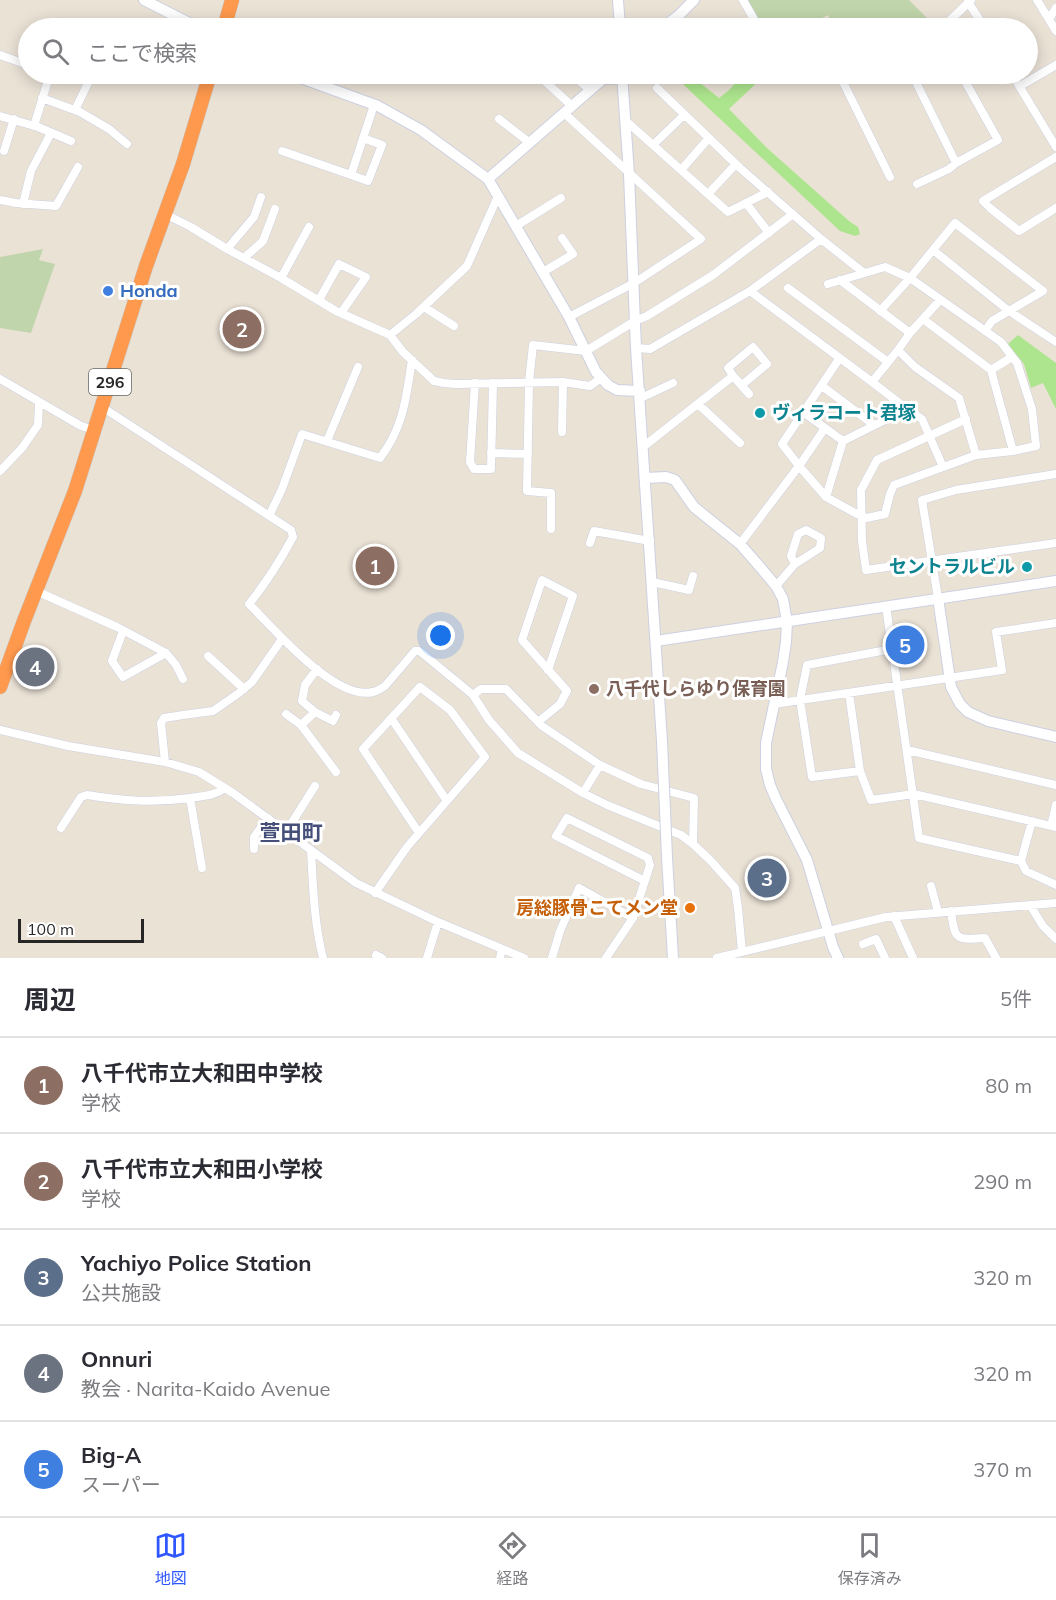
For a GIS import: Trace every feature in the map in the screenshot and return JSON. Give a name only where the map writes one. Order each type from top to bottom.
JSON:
[{"type":"highway","points":[[227,18],[232,0]]},
{"type":"highway","name":"296","points":[[1,679],[75,491],[146,266],[183,164],[207,84]]},
{"type":"street","points":[[618,0],[619,18]]},
{"type":"street","points":[[675,18],[694,0]]},
{"type":"street","points":[[743,0],[753,18]]},
{"type":"street","points":[[1037,0],[1056,31]]},
{"type":"street","points":[[952,18],[970,1],[979,18]]},
{"type":"street","points":[[151,2],[181,18]]},
{"type":"street","points":[[1049,19],[1056,8]]},
{"type":"street","points":[[0,55],[18,61]]},
{"type":"street","points":[[1038,76],[1056,65]]},
{"type":"street","points":[[34,126],[47,84]]},
{"type":"street","points":[[75,110],[88,84]]},
{"type":"street","points":[[317,84],[375,105],[422,129],[488,179],[569,317],[596,372],[608,385],[617,390],[640,394],[673,382]]},
{"type":"street","points":[[546,84],[629,174],[701,239],[634,283],[569,317]]},
{"type":"street","points":[[582,84],[590,90]]},
{"type":"street","points":[[488,179],[597,84]]},
{"type":"street","points":[[623,84],[636,348],[650,542],[673,958]]},
{"type":"street","points":[[844,84],[890,177]]},
{"type":"street","points":[[917,84],[956,163]]},
{"type":"street","points":[[917,184],[949,169],[998,140],[967,84]]},
{"type":"street","points":[[1023,84],[1020,86],[1056,147]]},
{"type":"street","points":[[657,88],[736,164],[821,239],[864,273]]},
{"type":"street","points":[[42,98],[75,110],[110,129],[127,144]]},
{"type":"street","points":[[351,175],[375,105]]},
{"type":"street","points":[[653,145],[684,115]]},
{"type":"street","points":[[0,116],[34,126],[71,141]]},
{"type":"street","points":[[4,151],[14,119]]},
{"type":"street","points":[[499,119],[530,143]]},
{"type":"street","points":[[626,120],[728,212],[768,192]]},
{"type":"street","points":[[22,204],[31,171],[51,133]]},
{"type":"street","points":[[282,151],[368,181],[382,145],[363,138]]},
{"type":"street","points":[[681,170],[709,138]]},
{"type":"street","points":[[1056,157],[983,201],[1019,231],[1056,208]]},
{"type":"street","points":[[708,194],[736,164]]},
{"type":"street","points":[[0,200],[56,206],[78,167]]},
{"type":"street","points":[[390,335],[424,307],[467,266],[498,196]]},
{"type":"street","points":[[227,249],[254,217],[261,197]]},
{"type":"street","points":[[516,226],[561,198]]},
{"type":"street","points":[[746,203],[769,233]]},
{"type":"street","points":[[244,258],[263,241],[276,208]]},
{"type":"street","points":[[165,214],[341,313],[390,335],[434,381],[444,383],[563,382],[590,386],[601,378]]},
{"type":"street","points":[[551,529],[551,493],[527,491],[529,382],[533,345],[586,351],[713,274],[793,214]]},
{"type":"street","points":[[880,310],[910,279],[955,223],[1043,291],[992,321],[985,331]]},
{"type":"street","points":[[281,278],[309,227]]},
{"type":"street","points":[[543,272],[573,254],[562,238]]},
{"type":"street","points":[[636,348],[650,349],[750,291],[821,239]]},
{"type":"street","points":[[933,250],[1009,311],[1056,342]]},
{"type":"street","points":[[319,300],[339,264],[366,277],[341,313]]},
{"type":"street","points":[[828,284],[885,267],[910,279],[1000,342],[1017,363],[1032,409],[1036,446],[976,455],[894,484],[885,514],[862,517],[826,497],[782,444],[839,359]]},
{"type":"street","points":[[840,280],[910,333]]},
{"type":"street","points":[[788,288],[888,362]]},
{"type":"street","points":[[750,291],[922,419],[943,467]]},
{"type":"street","points":[[872,382],[910,333],[940,300]]},
{"type":"street","points":[[424,307],[454,326]]},
{"type":"street","points":[[923,319],[991,370],[1013,451]]},
{"type":"street","points":[[733,376],[742,385],[767,364],[753,347],[728,368],[733,376],[749,394]]},
{"type":"street","points":[[898,350],[915,367],[959,398],[976,455]]},
{"type":"street","points":[[991,370],[1012,357]]},
{"type":"street","points":[[269,516],[303,434],[380,458],[395,435],[404,408],[412,360]]},
{"type":"street","points":[[327,441],[358,368]]},
{"type":"street","points":[[644,447],[733,376]]},
{"type":"street","points":[[0,379],[81,426],[94,430]]},
{"type":"street","points":[[562,432],[563,382]]},
{"type":"street","points":[[474,383],[470,462],[474,469],[491,469],[493,383]]},
{"type":"street","points":[[822,386],[874,425]]},
{"type":"street","points":[[0,471],[22,448],[38,425],[39,403]]},
{"type":"street","points":[[698,404],[740,443]]},
{"type":"street","points":[[102,407],[291,530],[292,537],[283,555],[269,579],[249,604],[282,639],[317,669],[338,685],[363,693],[373,692],[385,686],[415,651],[419,651],[473,695],[489,720],[518,753],[583,793],[681,835],[693,844],[735,888],[742,952]]},
{"type":"street","points":[[826,497],[843,441],[907,409]]},
{"type":"street","points":[[804,412],[843,441]]},
{"type":"street","points":[[966,419],[877,460],[861,490],[862,541],[866,570],[1056,543]]},
{"type":"street","points":[[740,544],[825,428]]},
{"type":"street","points":[[491,453],[528,454]]},
{"type":"street","points":[[1056,474],[956,490],[922,500],[949,678],[960,704],[968,712],[988,721],[1056,737]]},
{"type":"street","points":[[645,478],[666,477],[675,480],[694,507],[740,544],[776,586],[783,599],[787,622],[783,662],[766,743],[766,769],[776,799],[807,860],[838,958]]},
{"type":"street","points":[[776,586],[795,564],[820,548],[821,538],[806,530],[798,534],[790,556],[795,564]]},
{"type":"street","points":[[590,543],[594,531],[650,542]]},
{"type":"street","points":[[652,582],[689,590],[693,576]]},
{"type":"street","points":[[538,722],[560,704],[567,691],[548,670],[522,640],[542,580],[573,596],[548,670]]},
{"type":"street","points":[[656,641],[1056,581]]},
{"type":"street","points":[[36,591],[165,653],[176,665],[183,679]]},
{"type":"street","points":[[886,606],[919,838],[1021,861]]},
{"type":"street","points":[[774,704],[1002,670],[996,632],[1056,623]]},
{"type":"street","points":[[123,631],[112,661],[123,677],[165,653]]},
{"type":"street","points":[[165,762],[161,723],[164,718],[213,711],[252,682],[282,639]]},
{"type":"street","points":[[860,771],[812,777],[800,700],[807,664],[892,649]]},
{"type":"street","points":[[208,656],[244,689]]},
{"type":"street","points":[[317,669],[305,685],[302,701],[315,712],[334,721]]},
{"type":"street","points":[[375,893],[407,846],[419,833],[485,757],[450,711],[420,687],[363,750],[419,833]]},
{"type":"street","points":[[473,695],[482,689],[506,689],[542,726],[600,765],[641,784],[694,798],[693,844]]},
{"type":"street","points":[[849,693],[860,771],[872,800],[914,794],[1054,826],[1056,805]]},
{"type":"street","points":[[301,725],[315,712]]},
{"type":"street","points":[[286,714],[301,725],[336,772]]},
{"type":"street","points":[[392,718],[447,801]]},
{"type":"street","points":[[0,730],[68,746],[165,762],[198,772],[268,818],[356,883],[438,922],[524,958]]},
{"type":"street","points":[[907,750],[1056,785]]},
{"type":"street","points":[[583,793],[600,765]]},
{"type":"street","points":[[286,832],[315,786]]},
{"type":"street","points":[[61,828],[81,797],[87,795],[140,802],[165,801],[210,796],[225,788]]},
{"type":"street","points":[[190,798],[202,868]]},
{"type":"street","points":[[254,849],[254,837],[268,818]]},
{"type":"street","points":[[606,958],[633,918],[650,865],[648,858],[567,818],[556,836],[645,880]]},
{"type":"street","points":[[1032,821],[1021,861],[1026,871],[1056,885]]},
{"type":"street","points":[[311,850],[319,941],[325,957]]},
{"type":"street","points":[[931,886],[938,912]]},
{"type":"street","points":[[552,958],[560,931],[579,888],[633,918]]},
{"type":"street","points":[[717,958],[894,916],[1056,903]]},
{"type":"street","points":[[1029,905],[1043,926],[1056,939]]},
{"type":"street","points":[[951,911],[954,931],[958,936],[966,939],[985,938],[996,958]]},
{"type":"street","points":[[894,916],[913,958]]},
{"type":"street","points":[[427,958],[438,922]]},
{"type":"street","points":[[863,944],[876,939],[885,958]]},
{"type":"street","points":[[500,958],[502,949]]},
{"type":"green space","points":[[747,0],[909,0],[927,18],[830,18],[828,15],[822,18],[757,18]]},
{"type":"green space","points":[[683,84],[702,84],[719,98],[735,84],[755,84],[729,109],[767,148],[858,227],[860,234],[855,236],[840,231]]},
{"type":"green space","points":[[43,249],[39,260],[55,264],[31,333],[0,328],[0,257]]},
{"type":"green space","points":[[1018,335],[1056,363],[1056,409],[1043,383],[1031,388],[1024,364],[1008,344]]},
{"type":"place","name":"Honda","points":[[108,291]]},
{"type":"place","name":"八千代市立大和田小学校","points":[[242,329]]},
{"type":"place","name":"ヴィラコート君塚","points":[[760,413]]},
{"type":"place","name":"八千代市立大和田中学校","points":[[375,566]]},
{"type":"place","name":"セントラルビル","points":[[1027,567]]},
{"type":"place","name":"Big-A","points":[[905,645]]},
{"type":"place","name":"Onnuri","points":[[35,667]]},
{"type":"place","name":"八千代しらゆり保育園","points":[[594,689]]},
{"type":"place","name":"Yachiyo Police Station","points":[[767,878]]},
{"type":"place","name":"房総豚骨こてメン堂","points":[[690,908]]},
{"type":"district","name":"萱田町","points":[[291,833]]}]
